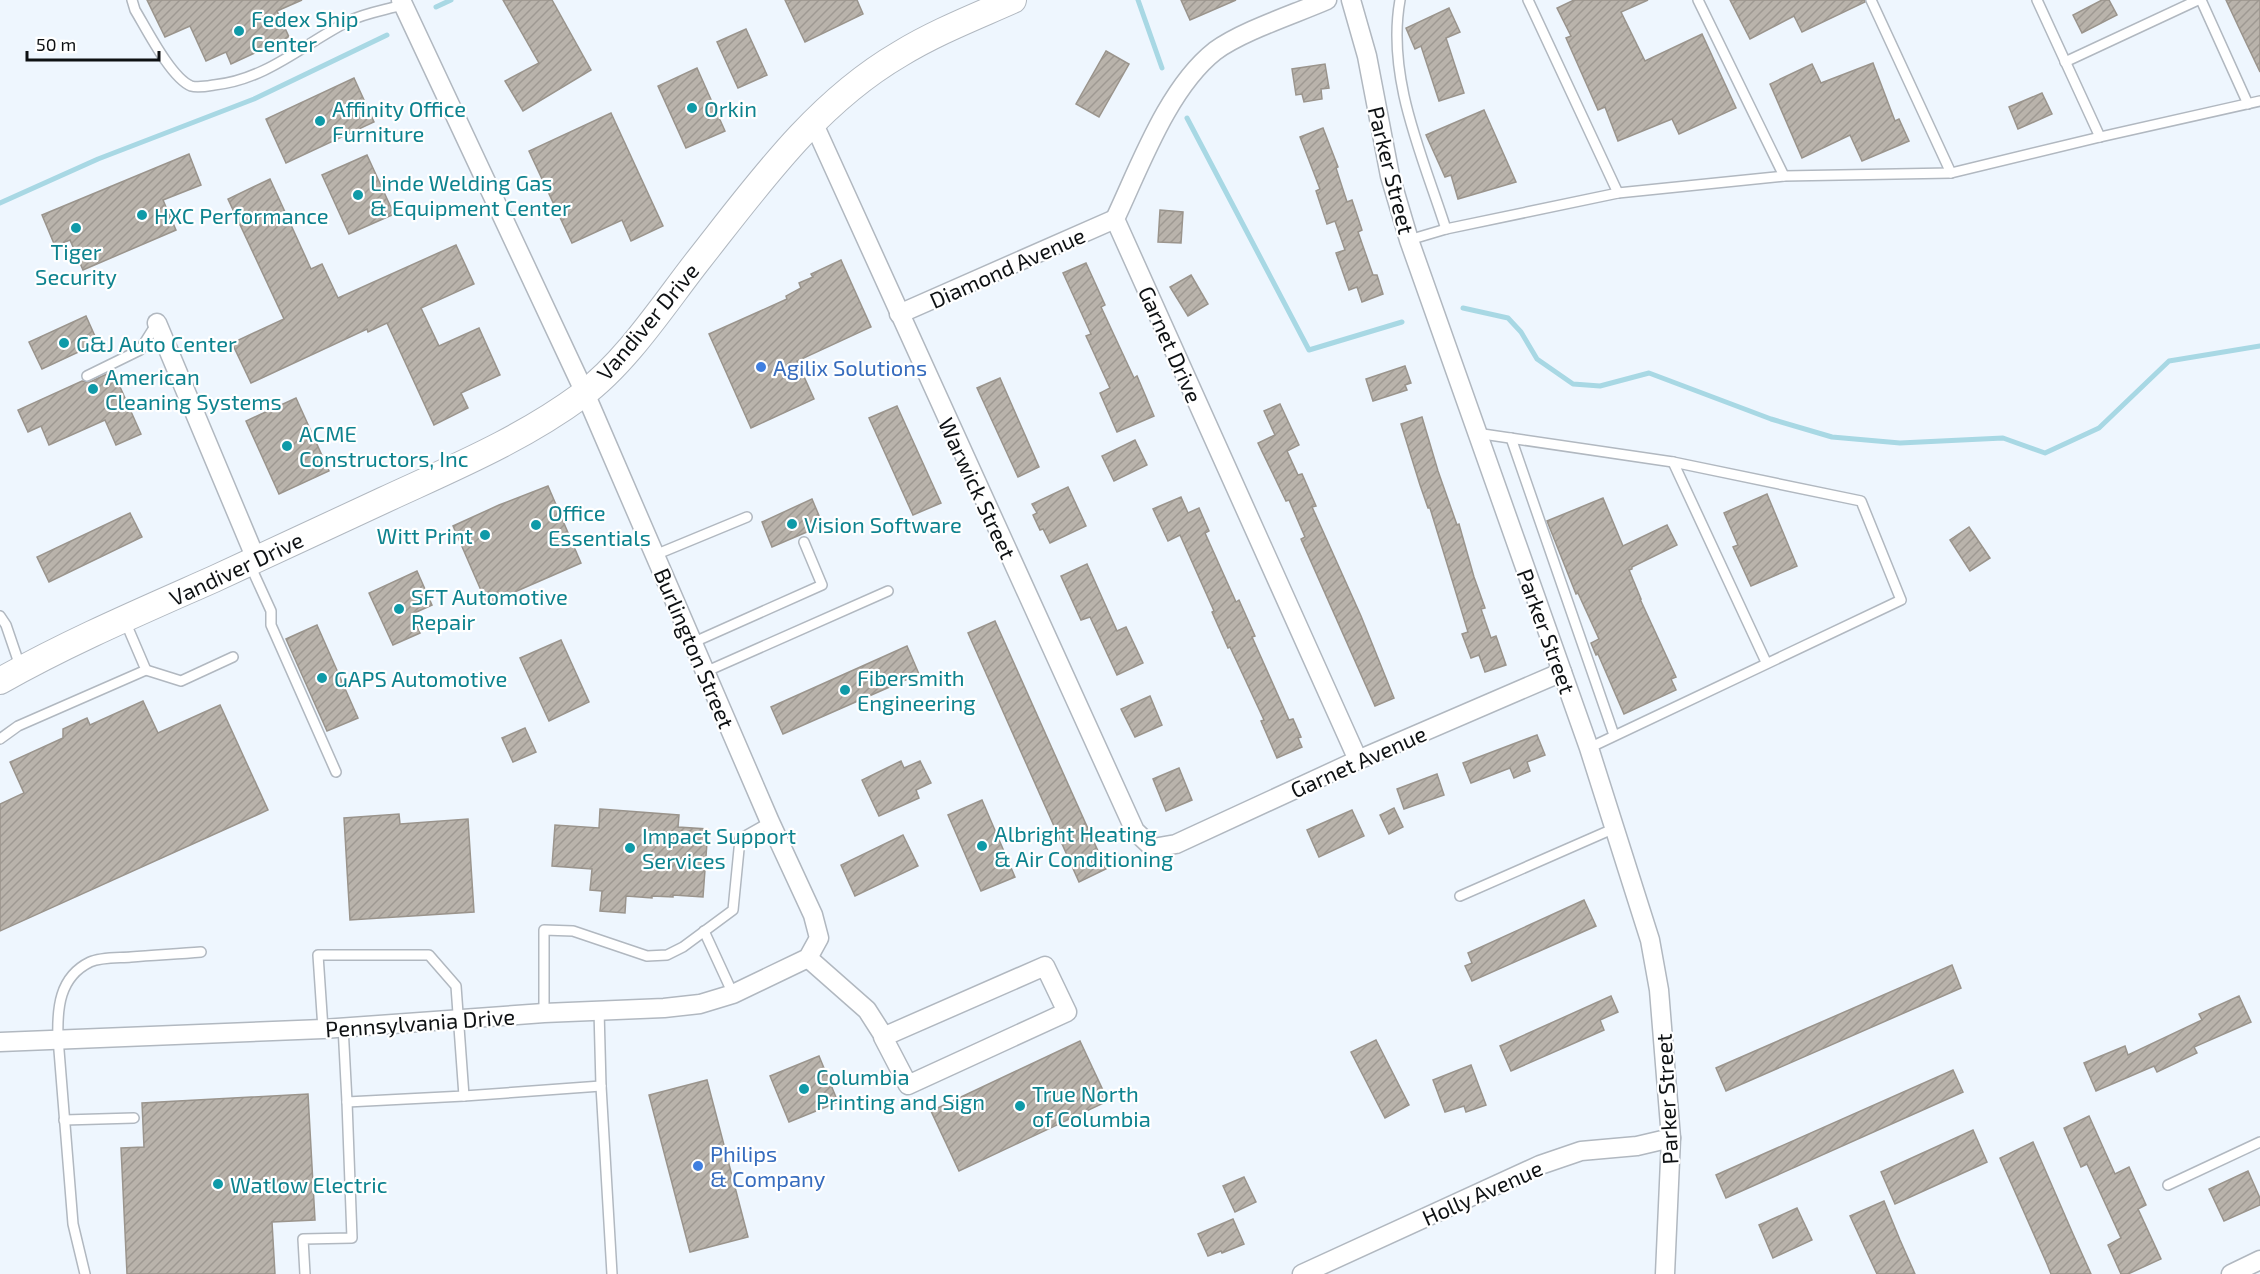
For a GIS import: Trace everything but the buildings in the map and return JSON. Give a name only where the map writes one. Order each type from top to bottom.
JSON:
[{"type":"main road","name":"Vandiver Drive","points":[[10,675],[124,619],[496,449],[585,393],[650,325],[770,169],[813,122],[857,83],[898,55],[956,25],[1013,0]]},
{"type":"street","points":[[1115,219],[1159,125],[1185,83],[1215,52],[1240,37],[1327,0]]},
{"type":"street","name":"Parker Street","points":[[1350,0],[1367,56],[1390,176],[1408,240],[1562,672],[1650,940],[1658,980],[1671,1138],[1665,1274]]},
{"type":"street","name":"Burlington Street","points":[[401,3],[585,393],[770,822],[813,915],[819,938],[808,958]]},
{"type":"street","name":"Warwick Street","points":[[813,122],[1135,831],[1153,848]]},
{"type":"street","name":"Diamond Avenue","points":[[899,314],[1115,219]]},
{"type":"street","name":"Garnet Drive","points":[[1115,219],[1358,760]]},
{"type":"street","points":[[157,323],[252,561]]},
{"type":"street","name":"Garnet Avenue","points":[[1153,848],[1176,844],[1358,760],[1562,672]]},
{"type":"street","points":[[808,958],[867,1010],[908,1085],[1068,1012],[1045,966],[883,1037]]},
{"type":"street","name":"Pennsylvania Drive","points":[[0,1042],[323,1029],[458,1018],[682,1006],[700,1004],[733,994],[808,958]]},
{"type":"street","name":"Holly Avenue","points":[[1302,1274],[1540,1165],[1581,1151],[1637,1146],[1671,1138]]},
{"type":"street","points":[[2231,1274],[2260,1260]]},
{"type":"lane","points":[[132,0],[135,10],[172,70],[191,86],[228,84],[257,74],[284,61],[351,19],[401,3]]},
{"type":"lane","points":[[1400,0],[1398,64],[1402,91],[1446,229]]},
{"type":"lane","points":[[1528,0],[1618,193]]},
{"type":"lane","points":[[1698,0],[1784,176]]},
{"type":"lane","points":[[1870,0],[1952,173]]},
{"type":"lane","points":[[2037,0],[2100,136]]},
{"type":"lane","points":[[2065,62],[2200,0],[2248,104]]},
{"type":"lane","points":[[1408,240],[1446,229],[1618,193],[1784,176],[1952,173],[2100,136],[2260,101]]},
{"type":"lane","points":[[87,376],[140,350],[157,323]]},
{"type":"lane","points":[[1476,433],[1673,462],[1861,501],[1901,600],[1588,748]]},
{"type":"lane","points":[[1511,438],[1614,735]]},
{"type":"lane","points":[[1673,462],[1766,663]]},
{"type":"lane","points":[[655,555],[747,517]]},
{"type":"lane","points":[[692,643],[822,585],[804,542]]},
{"type":"lane","points":[[252,561],[272,611],[271,625],[336,772]]},
{"type":"lane","points":[[705,672],[888,591]]},
{"type":"lane","points":[[0,616],[6,625],[10,675]]},
{"type":"lane","points":[[124,619],[146,670]]},
{"type":"lane","points":[[0,739],[18,726],[146,670],[181,681],[233,657]]},
{"type":"lane","points":[[544,1013],[544,930],[573,930],[647,956],[667,955],[683,947],[733,910],[740,839],[770,822]]},
{"type":"lane","points":[[1460,896],[1615,828]]},
{"type":"lane","points":[[704,931],[733,994]]},
{"type":"lane","points":[[85,1274],[73,1224],[64,1120],[57,1013],[61,994],[73,974],[91,962],[201,952]]},
{"type":"lane","points":[[323,1029],[318,955],[429,955],[456,986],[464,1096]]},
{"type":"lane","points":[[599,1010],[612,1274]]},
{"type":"lane","points":[[305,1274],[303,1239],[352,1238],[343,1026]]},
{"type":"lane","points":[[347,1102],[601,1086]]},
{"type":"lane","points":[[64,1120],[134,1118]]},
{"type":"lane","points":[[2168,1185],[2260,1142]]},
{"type":"waterway","points":[[436,7],[451,0]]},
{"type":"waterway","points":[[1138,0],[1162,68]]},
{"type":"waterway","points":[[0,203],[98,159],[254,99],[387,35]]},
{"type":"waterway","points":[[1187,118],[1309,350],[1402,322]]},
{"type":"waterway","points":[[1463,308],[1508,318],[1521,332],[1537,359],[1573,384],[1600,386],[1649,373],[1771,419],[1832,437],[1900,443],[2003,438],[2045,453],[2099,428],[2169,361],[2260,346]]},
{"type":"place","name":"Fedex Ship Center","points":[[239,31]]},
{"type":"place","name":"Orkin","points":[[692,108]]},
{"type":"place","name":"Affinity Office Furniture","points":[[320,121]]},
{"type":"place","name":"Linde Welding Gas & Equipment Center","points":[[358,195]]},
{"type":"place","name":"HXC Performance","points":[[142,215]]},
{"type":"place","name":"Tiger Security","points":[[76,228]]},
{"type":"place","name":"G&J Auto Center","points":[[64,343]]},
{"type":"place","name":"Agilix Solutions","points":[[761,367]]},
{"type":"place","name":"American Cleaning Systems","points":[[93,389]]},
{"type":"place","name":"ACME Constructors, Inc","points":[[287,446]]},
{"type":"place","name":"Vision Software","points":[[792,524]]},
{"type":"place","name":"Office Essentials","points":[[536,525]]},
{"type":"place","name":"Witt Print","points":[[485,535]]},
{"type":"place","name":"SFT Automotive Repair","points":[[399,609]]},
{"type":"place","name":"GAPS Automotive","points":[[322,678]]},
{"type":"place","name":"Fibersmith Engineering","points":[[845,690]]},
{"type":"place","name":"Albright Heating & Air Conditioning","points":[[982,846]]},
{"type":"place","name":"Impact Support Services","points":[[630,848]]},
{"type":"place","name":"Columbia Printing and Sign","points":[[804,1089]]},
{"type":"place","name":"True North of Columbia","points":[[1020,1106]]},
{"type":"place","name":"Philips & Company","points":[[698,1166]]},
{"type":"place","name":"Watlow Electric","points":[[218,1184]]}]
